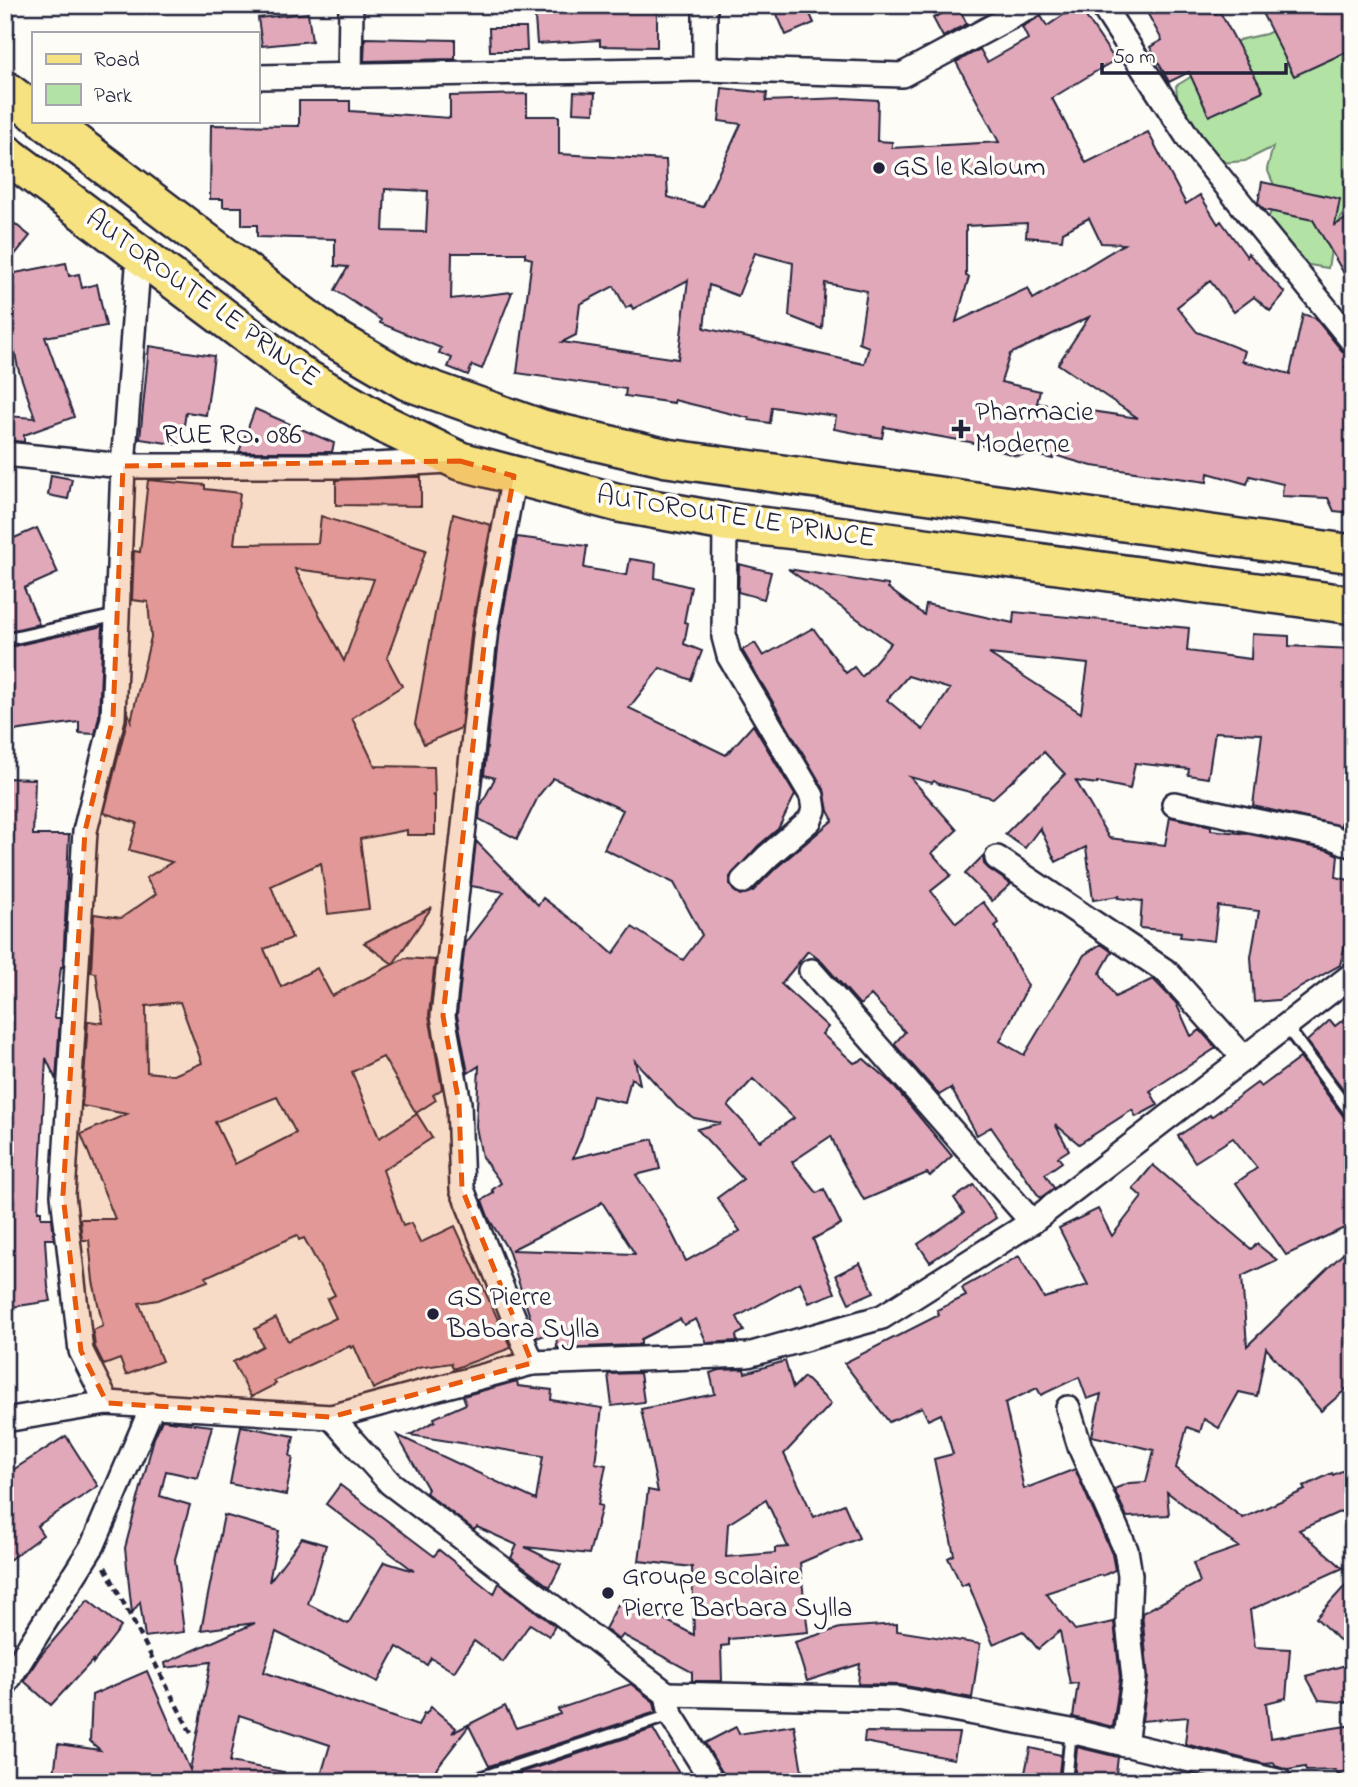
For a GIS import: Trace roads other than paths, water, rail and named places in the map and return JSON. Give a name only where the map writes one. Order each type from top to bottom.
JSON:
[{"type":"main road","points":[[5,90],[32,110]]},
{"type":"main road","name":"AUTOROUTE LE PRINCE","points":[[47,122],[330,336],[407,380],[542,429],[667,458],[1353,554]]},
{"type":"main road","name":"AUTOROUTE LE PRINCE","points":[[5,153],[303,377],[386,425],[460,460],[619,503],[725,522],[1353,605]]},
{"type":"street","points":[[350,75],[351,5]]},
{"type":"street","points":[[705,5],[705,69]]},
{"type":"street","points":[[259,77],[705,69],[902,75],[1033,5]]},
{"type":"street","points":[[1102,5],[1191,142],[1353,342]]},
{"type":"street","points":[[107,1403],[81,1351],[63,1195],[85,831],[113,718],[123,466],[139,254]]},
{"type":"street","name":"RUE RO. 086","points":[[5,454],[123,466],[355,466],[460,460]]},
{"type":"street","points":[[514,476],[486,628],[443,1016],[459,1103],[462,1189],[532,1363]]},
{"type":"street","points":[[725,522],[724,637],[729,656],[812,796],[814,810],[810,820],[743,881]]},
{"type":"street","points":[[1174,804],[1332,837],[1353,846]]},
{"type":"street","points":[[997,858],[1167,972],[1244,1058]]},
{"type":"street","points":[[811,971],[1032,1222]]},
{"type":"street","points":[[5,1420],[107,1403],[331,1417],[532,1363],[748,1356],[882,1317],[1032,1222],[1353,974]]},
{"type":"street","points":[[5,1685],[93,1545],[153,1405]]},
{"type":"street","points":[[1068,1408],[1080,1447],[1126,1550],[1130,1575],[1128,1623],[1134,1678],[1125,1745]]},
{"type":"street","points":[[331,1417],[390,1483],[669,1705],[713,1782]]},
{"type":"street","points":[[669,1705],[898,1699],[1071,1731],[1236,1776],[1281,1782]]},
{"type":"lane","points":[[5,640],[118,615]]},
{"type":"lane","points":[[1286,1026],[1353,1116]]},
{"type":"lane","points":[[467,1782],[669,1705]]},
{"type":"lane","points":[[1066,1782],[1071,1731]]},
{"type":"place","name":"GS le Kaloum","points":[[879,168]]},
{"type":"place","name":"Pharmacie Moderne","points":[[961,429]]},
{"type":"place","name":"GS Pierre Babara Sylla","points":[[433,1314]]},
{"type":"place","name":"Groupe scolaire Pierre Barbara Sylla","points":[[608,1593]]}]
